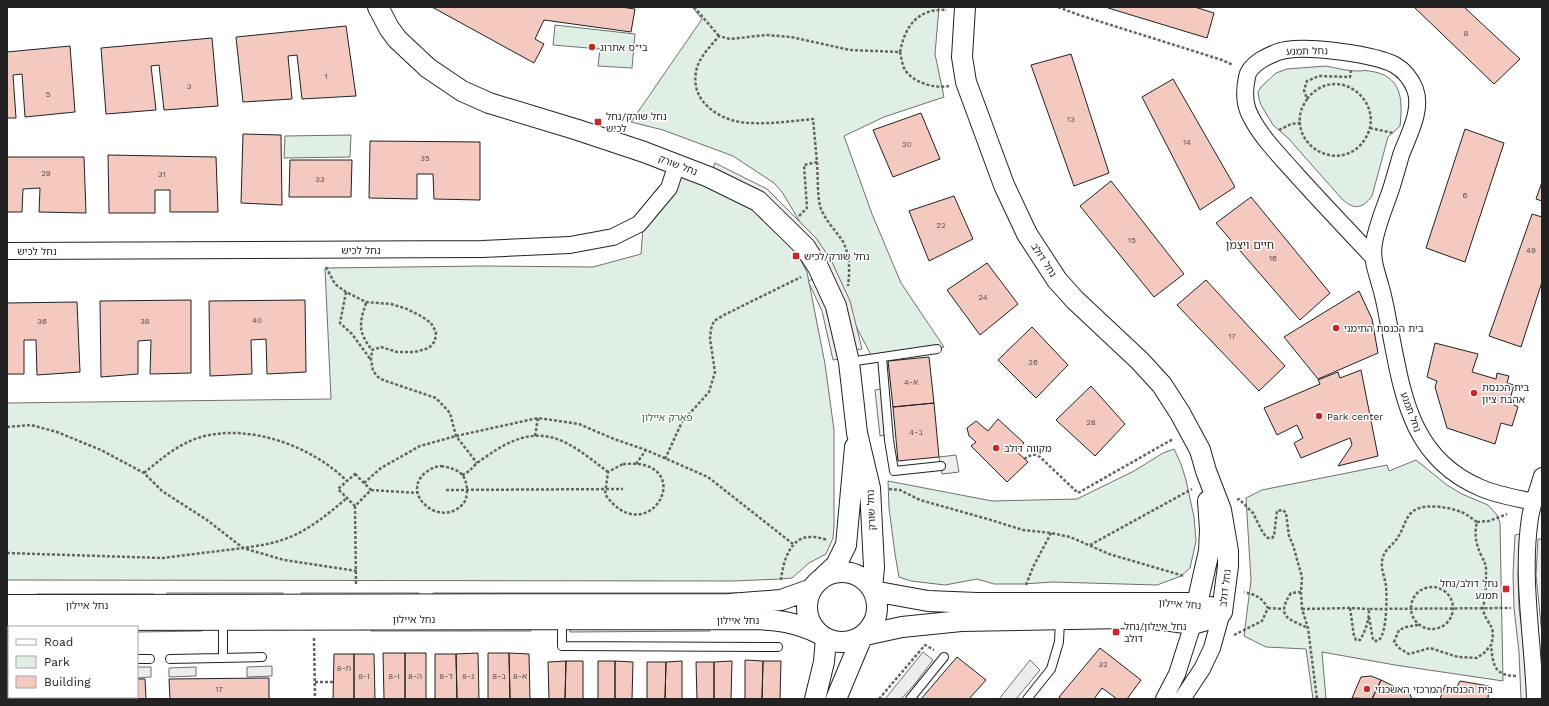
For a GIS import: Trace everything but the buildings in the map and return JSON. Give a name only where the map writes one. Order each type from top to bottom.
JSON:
[{"type":"street","name":"נחל שורק","points":[[378,7],[389,28],[397,39],[428,68],[462,91],[489,103],[578,130],[677,164],[709,177],[758,201],[805,247],[818,267],[836,306],[849,362],[857,433],[870,488],[874,567],[873,590]]},
{"type":"street","name":"נחל דולב","points":[[964,12],[962,57],[966,82],[1004,185],[1031,241],[1057,280],[1075,300],[1140,361],[1162,385],[1189,428],[1200,450],[1206,476],[1210,550],[1193,624],[1177,674],[1164,699]]},
{"type":"street","name":"נחל תמנע","points":[[1372,256],[1282,158],[1251,118],[1244,92],[1247,73],[1255,64],[1266,57],[1286,50],[1330,50],[1394,64],[1405,72],[1410,79],[1416,92],[1417,108],[1374,241],[1372,256],[1382,290],[1404,394],[1415,426],[1423,441],[1441,463],[1460,477],[1481,488],[1534,502]]},
{"type":"street","name":"נחל לכיש","points":[[7,251],[482,249],[570,245],[613,237],[639,224],[669,188],[677,164]]},
{"type":"street","points":[[1342,225],[1352,230],[1359,231],[1371,226],[1382,215]]},
{"type":"street","name":"נחל שורק","points":[[818,583],[836,564],[846,545],[857,433]]},
{"type":"street","name":"נחל דולב","points":[[1182,699],[1202,669],[1212,648],[1222,612],[1228,566],[1228,551],[1221,510],[1206,476]]},
{"type":"street","points":[[1535,699],[1533,651],[1528,607],[1527,560],[1530,518],[1542,476]]},
{"type":"street","points":[[836,699],[863,636],[874,623],[877,615],[877,604],[873,590],[861,578],[846,572],[837,572],[818,583],[807,599],[807,614],[810,623],[822,636],[833,641],[853,641],[863,636]]},
{"type":"street","name":"נחל איילון","points":[[7,605],[729,604],[782,600],[818,583]]},
{"type":"street","name":"נחל איילון","points":[[873,590],[928,601],[977,603],[1171,602],[1197,603],[1210,606],[1222,612]]},
{"type":"street","name":"נחל איילון","points":[[863,636],[902,627],[961,621],[1125,618],[1163,620],[1193,624],[1207,620],[1222,612]]},
{"type":"street","name":"נחל איילון","points":[[7,620],[97,624],[314,619],[780,620],[804,626],[822,636]]},
{"type":"street","points":[[816,699],[824,662],[822,636]]},
{"type":"lane","points":[[849,362],[937,349]]},
{"type":"lane","points":[[882,357],[894,471],[941,466]]},
{"type":"lane","points":[[562,619],[562,646],[778,646]]},
{"type":"lane","points":[[1027,699],[1051,670],[1059,642],[1060,619]]},
{"type":"lane","points":[[223,620],[223,658]]},
{"type":"lane","points":[[170,659],[262,657]]},
{"type":"lane","points":[[910,699],[944,657]]},
{"type":"lane","points":[[138,659],[150,659]]},
{"type":"path","points":[[694,7],[719,36],[730,39],[766,35],[791,37],[850,50],[900,52]]},
{"type":"path","points":[[1058,7],[1222,60],[1247,73]]},
{"type":"path","points":[[964,12],[946,9],[934,10],[921,16],[907,30],[902,40],[900,52],[905,69],[915,79],[938,88],[966,82]]},
{"type":"path","points":[[719,36],[701,58],[696,72],[696,88],[702,101],[711,110],[722,117],[750,124],[813,119],[821,208],[827,220],[842,242],[848,258],[850,272],[848,289]]},
{"type":"path","points":[[1306,99],[1304,90],[1307,81],[1319,76],[1350,77],[1351,68],[1330,50]]},
{"type":"path","points":[[1337,84],[1349,87],[1360,94],[1367,104],[1370,116],[1370,128],[1366,138],[1354,150],[1338,156],[1326,155],[1316,151],[1304,134],[1301,123],[1301,111],[1306,99],[1313,91],[1325,85],[1337,84]]},
{"type":"path","points":[[1264,136],[1291,124],[1301,123]]},
{"type":"path","points":[[798,216],[807,208],[804,165],[817,162]]},
{"type":"path","points":[[327,250],[325,264],[327,271],[335,284],[346,292],[366,302],[391,304],[407,309],[421,316],[430,323],[436,332],[435,341],[429,348],[415,352],[397,352],[381,347],[372,350]]},
{"type":"path","points":[[665,459],[682,422],[709,392],[711,387],[714,372],[710,339],[714,321],[818,267]]},
{"type":"path","points":[[346,292],[340,323],[352,334],[371,360],[374,371],[383,380],[436,398],[450,413],[456,436],[477,463]]},
{"type":"path","points":[[366,302],[361,319],[361,327],[364,339],[372,350],[371,360]]},
{"type":"path","points":[[364,483],[381,468],[420,446],[456,436],[538,418],[579,424],[614,439],[646,450],[708,477],[793,544]]},
{"type":"path","points":[[535,436],[538,418]]},
{"type":"path","points":[[7,428],[31,425],[57,432],[101,450],[144,473],[162,491],[207,520],[243,548],[284,560],[357,571]]},
{"type":"path","points":[[1024,459],[1030,455],[1039,456],[1078,493],[1155,450],[1189,428]]},
{"type":"path","points":[[144,473],[178,447],[198,438],[225,433],[264,437],[285,443],[312,455],[335,469],[347,481]]},
{"type":"path","points":[[462,475],[469,472],[477,463],[512,441],[529,436],[548,436],[567,442],[608,472]]},
{"type":"path","points":[[636,464],[646,450]]},
{"type":"path","points":[[623,464],[644,465],[654,469],[660,475],[663,484],[663,496],[657,505],[646,514],[634,514],[622,511],[612,504],[605,494],[608,472],[623,464]]},
{"type":"path","points":[[441,466],[453,469],[462,475],[465,479],[467,494],[465,502],[458,509],[449,513],[439,513],[430,510],[424,505],[416,487],[420,478],[432,467],[441,466]]},
{"type":"path","points":[[356,584],[355,506],[338,489],[355,474],[371,490],[418,493]]},
{"type":"path","points":[[1089,546],[1206,476]]},
{"type":"path","points":[[883,490],[893,488],[920,500],[1023,530],[1051,533],[1070,538],[1109,554],[1188,577]]},
{"type":"path","points":[[446,490],[623,489]]},
{"type":"path","points":[[355,506],[371,490]]},
{"type":"path","points":[[7,553],[162,558],[243,548],[281,540],[303,531],[329,513],[347,498]]},
{"type":"path","points":[[1221,510],[1239,499],[1254,513],[1263,533],[1268,538],[1272,538],[1274,536],[1277,511],[1283,510],[1286,513],[1289,536],[1302,577],[1302,609],[1308,628],[1317,699]]},
{"type":"path","points":[[1369,608],[1369,617],[1374,640],[1376,641],[1379,640],[1383,632],[1385,609],[1386,585],[1382,561],[1390,544],[1396,540],[1401,533],[1412,511],[1434,506],[1462,512],[1477,522],[1488,521],[1509,514]]},
{"type":"path","points":[[1477,522],[1475,530],[1476,539],[1481,556],[1485,562],[1486,570],[1485,598],[1483,608],[1491,625],[1493,637],[1491,645],[1493,664],[1495,668],[1507,676],[1518,676]]},
{"type":"path","points":[[1025,588],[1033,567],[1051,533]]},
{"type":"path","points":[[781,584],[785,561],[793,544],[804,538],[812,536],[829,540]]},
{"type":"path","points":[[1418,625],[1414,619],[1411,609],[1411,604],[1414,597],[1418,592],[1425,588],[1440,588],[1451,597],[1454,609],[1451,619],[1446,625],[1432,630],[1418,625],[1399,630],[1394,642],[1399,648],[1409,654],[1430,648],[1458,657],[1477,658],[1491,645]]},
{"type":"path","points":[[1239,590],[1262,599],[1268,608]]},
{"type":"path","points":[[1301,592],[1291,593],[1283,609],[1286,616],[1293,622],[1308,628]]},
{"type":"path","points":[[1302,609],[1454,609],[1528,607]]},
{"type":"path","points":[[1268,608],[1283,609]]},
{"type":"path","points":[[1232,636],[1262,621],[1268,608]]},
{"type":"path","points":[[1350,608],[1354,636],[1356,640],[1360,640],[1369,617]]},
{"type":"path","points":[[314,619],[315,699]]},
{"type":"path","points":[[879,699],[925,645],[944,657]]},
{"type":"path","points":[[315,682],[333,682]]},
{"type":"path","points":[[17,698],[39,699]]},
{"type":"green space","points":[[692,7],[939,7],[935,54],[944,97],[884,117],[844,136],[872,214],[901,283],[944,347],[871,355],[812,242],[782,192],[774,183],[733,156],[663,130],[631,122],[702,19]]},
{"type":"green space","points":[[555,25],[635,34],[632,68],[598,66],[600,49],[553,45]]},
{"type":"green space","points":[[1326,66],[1380,73],[1388,77],[1394,83],[1400,98],[1400,126],[1388,137],[1372,196],[1365,204],[1361,206],[1350,205],[1342,199],[1288,138],[1273,125],[1259,99],[1258,92],[1261,87],[1276,73],[1287,69]]},
{"type":"green space","points":[[351,135],[350,157],[284,158],[285,136]]},
{"type":"green space","name":"פארק איילון","points":[[680,175],[705,185],[753,209],[797,253],[807,272],[825,364],[834,430],[834,526],[833,538],[826,554],[809,563],[792,578],[733,581],[7,580],[7,403],[331,399],[325,268],[484,266],[593,267],[641,254],[643,228]]},
{"type":"green space","points":[[1174,449],[1186,480],[1194,517],[1196,541],[1190,568],[1181,576],[1157,585],[1053,582],[994,584],[977,579],[945,585],[911,581],[899,577],[889,508],[888,481],[992,501],[1077,499],[1134,471],[1163,453]]},
{"type":"green space","points":[[1416,460],[1447,485],[1462,494],[1488,505],[1497,515],[1500,523],[1503,681],[1395,665],[1322,652],[1326,699],[1313,699],[1306,649],[1266,647],[1244,636],[1251,580],[1246,498],[1262,490],[1387,465],[1389,471]]},
{"type":"shaded area","points":[[715,163],[767,189],[816,238],[831,260],[850,301],[862,349],[856,350],[845,303],[826,263],[713,168]]},
{"type":"shaded area","points":[[813,279],[827,309],[839,359],[833,360],[822,311],[808,281]]},
{"type":"shaded area","points":[[881,389],[885,435],[880,436],[875,390]]},
{"type":"shaded area","points":[[956,455],[959,472],[942,474],[939,457]]},
{"type":"shaded area","points":[[1520,534],[1518,575],[1519,608],[1525,652],[1527,699],[1521,699],[1519,652],[1514,608],[1513,574],[1515,535]]},
{"type":"shaded area","points":[[1538,539],[1542,539],[1542,635],[1536,575]]},
{"type":"shaded area","points":[[167,593],[283,593],[283,599],[167,599]]},
{"type":"shaded area","points":[[301,593],[419,593],[419,599],[301,599]]},
{"type":"shaded area","points":[[433,593],[738,593],[738,599],[433,599]]},
{"type":"shaded area","points":[[36,594],[154,594],[154,599],[36,599]]},
{"type":"shaded area","points":[[203,626],[202,631],[138,632],[138,627]]},
{"type":"shaded area","points":[[371,626],[532,626],[531,631],[371,631]]},
{"type":"shaded area","points":[[570,626],[710,626],[710,631],[570,632]]},
{"type":"shaded area","points":[[923,652],[933,660],[914,685],[901,699],[885,699]]},
{"type":"shaded area","points":[[1030,660],[1040,670],[1016,699],[999,699]]},
{"type":"shaded area","points":[[272,666],[272,676],[247,677],[247,667]]},
{"type":"shaded area","points":[[138,667],[151,667],[151,677],[138,678]]},
{"type":"shaded area","points":[[196,667],[196,676],[169,677],[169,668]]},
{"type":"place","name":"בי\"ס אתרוג","points":[[592,47]]},
{"type":"place","name":"נחל שורק/נחל לכיש","points":[[598,122]]},
{"type":"place","name":"נחל שורק/לכיש","points":[[796,256]]},
{"type":"place","name":"בית הכנסת התימני","points":[[1336,328]]},
{"type":"place","name":"בית הכנסת אהבת ציון","points":[[1474,393]]},
{"type":"place","name":"Park center","points":[[1319,416]]},
{"type":"place","name":"מקווה דולב","points":[[996,448]]},
{"type":"place","name":"נחל דולב/נחל תמנע","points":[[1506,589]]},
{"type":"place","name":"נחל איילון/נחל דולב","points":[[1116,632]]},
{"type":"place","name":"בית הכנסת המרכזי האשכנזי","points":[[1367,689]]},
{"type":"district","name":"חיים ויצמן","points":[[1250,245]]}]
